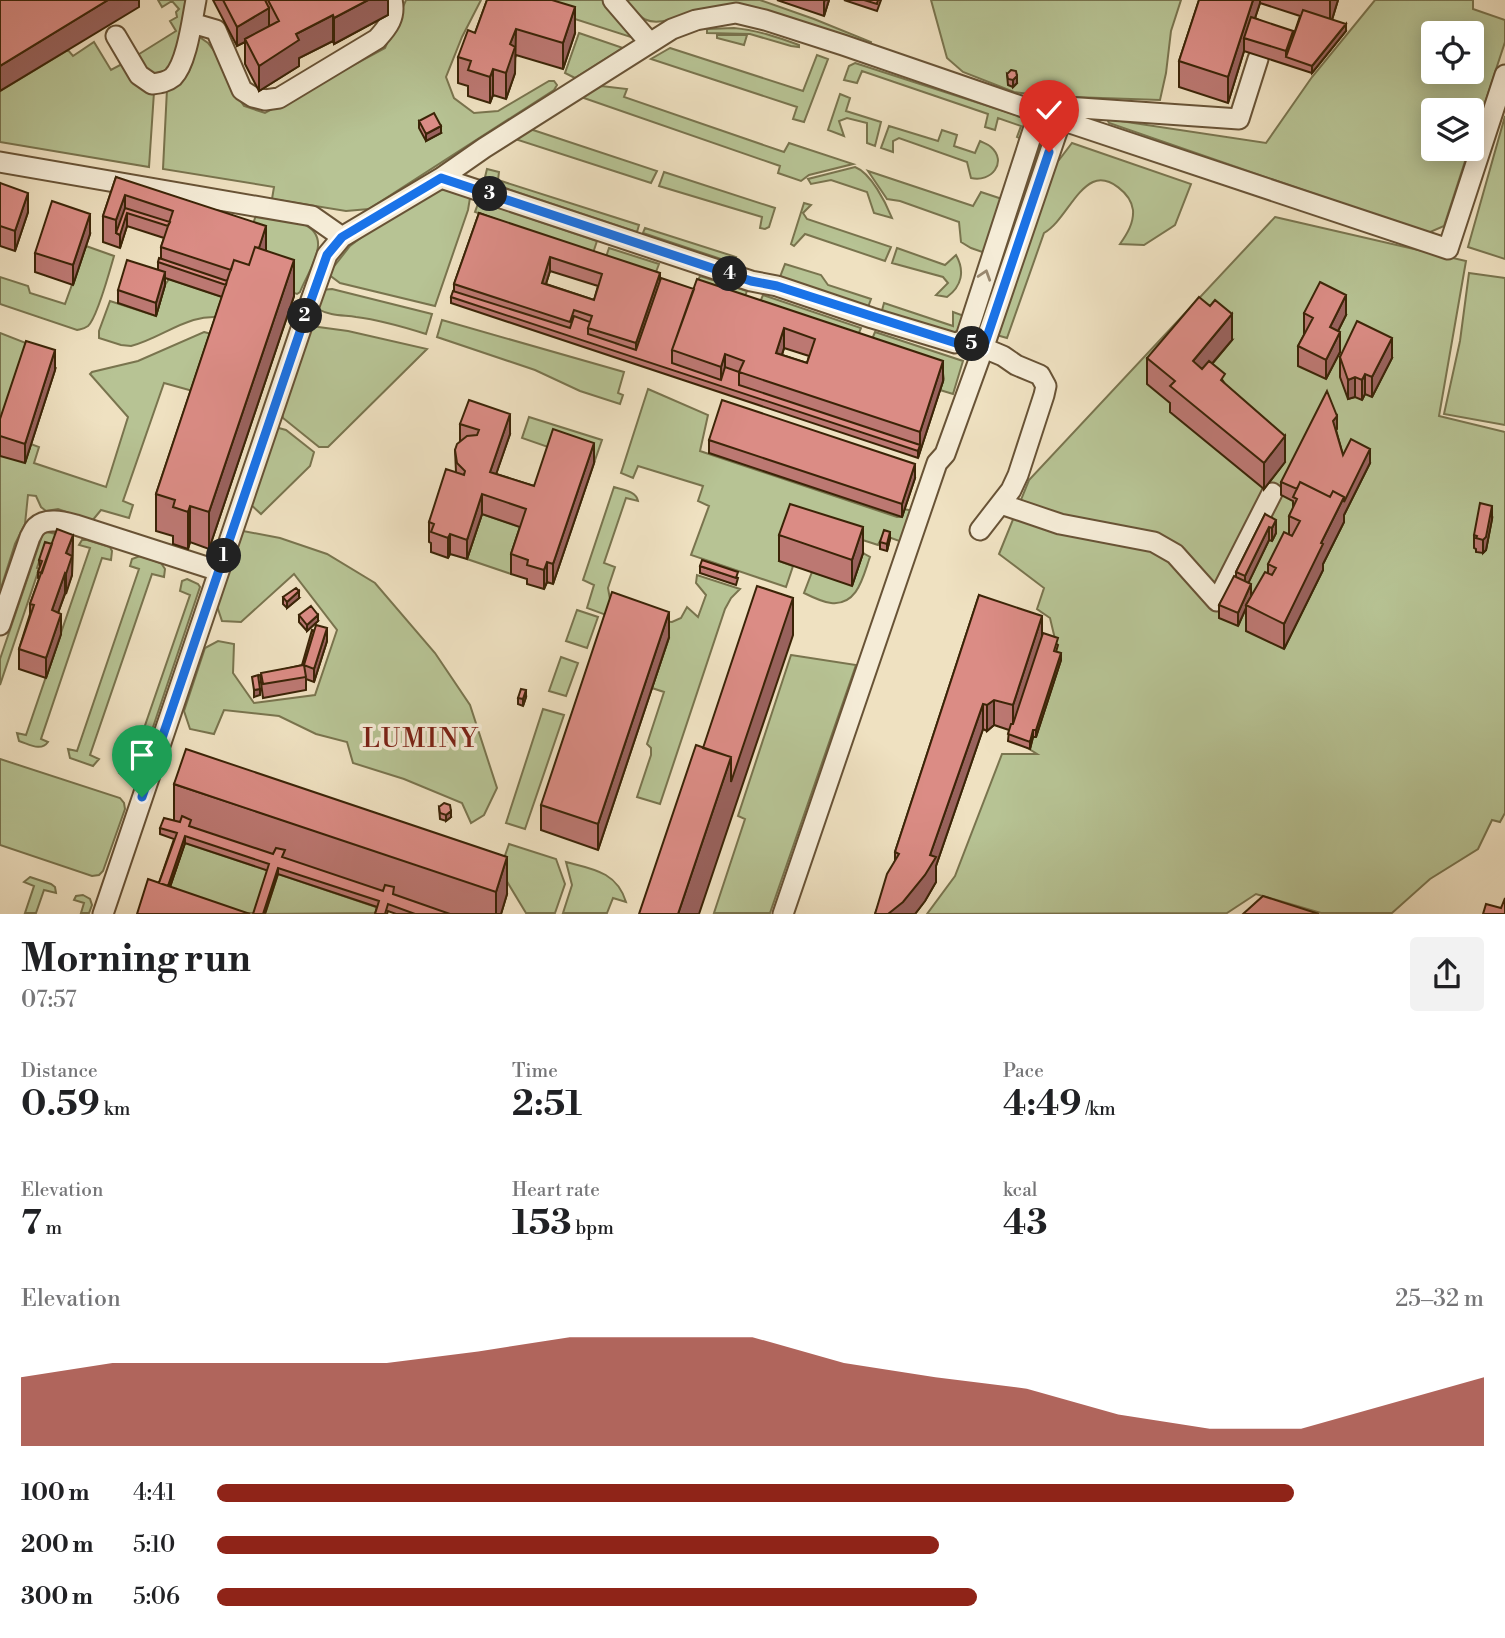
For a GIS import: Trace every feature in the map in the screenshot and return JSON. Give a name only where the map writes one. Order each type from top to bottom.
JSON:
[{"type":"street","points":[[116,36],[139,75],[152,84],[171,79],[180,67],[196,0]]},
{"type":"street","points":[[192,23],[216,30],[242,90],[265,100],[279,98],[377,39],[389,27],[394,9],[392,0]]},
{"type":"street","points":[[613,0],[650,43]]},
{"type":"street","points":[[103,914],[327,255],[342,237],[441,178],[672,29],[696,20],[736,13],[765,20],[1448,249],[1505,75]]},
{"type":"street","points":[[974,345],[1066,107],[1238,119],[1258,59]]},
{"type":"street","points":[[783,914],[937,463],[946,453],[1039,112]]},
{"type":"street","points":[[0,162],[312,216],[342,237]]},
{"type":"street","points":[[441,178],[751,281],[777,286],[956,343],[974,345],[1040,375],[1046,386],[1018,475],[1011,490],[980,530]]},
{"type":"street","points":[[1001,504],[1060,524],[1154,542],[1174,554],[1217,601],[1272,493]]},
{"type":"street","points":[[0,625],[30,537],[36,526],[47,522],[58,521],[76,525],[219,571]]},
{"type":"green space","points":[[158,0],[187,0],[173,65],[170,70],[161,74],[145,70],[136,56],[176,31],[170,21],[177,17],[176,12],[179,9],[172,1],[162,7]]},
{"type":"green space","points":[[406,0],[481,0],[446,77],[454,98],[474,113],[498,111],[549,81],[554,81],[557,85],[554,90],[369,209],[346,211],[272,199],[274,187],[163,169],[167,89],[175,86],[187,75],[198,36],[208,43],[218,56],[232,88],[244,106],[265,113],[385,48]]},
{"type":"green space","points":[[516,0],[604,0],[640,40]]},
{"type":"green space","points":[[625,0],[760,0],[871,42],[870,46],[766,12],[648,21]]},
{"type":"green space","points":[[931,0],[1181,0],[1171,31],[1160,100],[1043,96],[1014,92],[963,72],[947,58]]},
{"type":"green space","points":[[1375,0],[1473,0],[1473,9],[1505,20],[1505,42],[1484,106],[1484,98],[1421,98],[1421,161],[1465,161],[1444,226],[1428,233],[1109,123],[1107,119],[1266,143],[1312,77]]},
{"type":"green space","points":[[734,28],[767,34],[799,47],[750,34],[707,33],[707,29]]},
{"type":"green space","points":[[579,33],[623,48],[575,78],[565,73]]},
{"type":"green space","points":[[717,35],[747,35],[744,45],[717,38]]},
{"type":"green space","points":[[94,42],[111,70],[122,64],[154,92],[149,167],[0,142],[0,91],[68,50],[73,56]]},
{"type":"green space","points":[[670,48],[803,91],[817,55],[828,59],[804,122],[793,119],[797,107],[651,59]]},
{"type":"green space","points":[[855,63],[1025,118],[1031,122],[1025,140],[1017,137],[1021,126],[998,118],[995,130],[985,127],[988,114],[862,71],[857,83],[844,80],[849,66]]},
{"type":"green space","points":[[601,86],[627,89],[624,97],[784,152],[789,143],[853,164],[809,175],[801,181],[778,173],[780,166],[581,97]]},
{"type":"green space","points":[[840,94],[850,98],[846,111],[881,122],[875,146],[867,143],[867,123],[847,118],[839,121],[844,136],[828,130]]},
{"type":"green space","points":[[1505,116],[1505,259],[1468,247]]},
{"type":"green space","points":[[889,126],[938,141],[942,130],[957,135],[954,146],[975,153],[980,141],[996,153],[997,165],[991,174],[985,177],[971,178],[967,162],[899,138],[893,141],[893,152],[881,148]]},
{"type":"green space","points":[[530,129],[657,171],[651,183],[515,139]]},
{"type":"green space","points":[[1072,143],[1191,184],[1175,225],[1144,245],[1120,244],[1133,215],[1128,198],[1118,187],[1106,181],[1093,182],[1086,186],[1057,222],[1044,233],[1007,338],[993,334],[1051,159],[1059,160]]},
{"type":"green space","points":[[855,167],[867,175],[892,218],[874,213],[867,192],[831,180],[811,184],[808,179]]},
{"type":"green space","points":[[487,169],[499,172],[498,180],[639,225],[637,232],[484,181]]},
{"type":"green space","points":[[868,171],[973,206],[981,192],[1005,200],[988,254],[961,242],[959,222],[887,199]]},
{"type":"green space","points":[[664,172],[775,208],[769,227],[760,228],[762,217],[659,186]]},
{"type":"green space","points":[[437,190],[446,190],[470,198],[435,306],[340,283],[328,274],[350,246]]},
{"type":"green space","points":[[479,201],[597,241],[593,253],[475,212]]},
{"type":"green space","points":[[804,203],[811,205],[803,213],[807,219],[891,247],[885,261],[805,234],[794,246],[791,244]]},
{"type":"green space","points":[[256,215],[298,222],[314,232],[318,241],[316,257],[297,294],[257,280],[246,245]]},
{"type":"green space","points":[[1275,217],[1466,261],[1439,416],[1505,432],[1505,813],[1500,822],[1492,820],[1478,849],[1430,879],[1392,913],[1321,913],[1256,894],[1227,913],[927,914],[955,876],[1002,754],[1037,754],[1023,745],[1055,639],[1050,618],[1037,609],[1044,588],[999,554],[1029,480]]},
{"type":"green space","points":[[645,228],[736,257],[733,263],[643,233]]},
{"type":"green space","points":[[86,246],[114,256],[99,304],[87,327],[77,330],[0,304],[0,277],[28,286],[30,293],[65,304]]},
{"type":"green space","points":[[609,248],[659,264],[656,272],[606,257]]},
{"type":"green space","points":[[897,248],[945,265],[956,255],[961,272],[956,288],[947,297],[936,295],[948,283],[943,277],[892,263]]},
{"type":"green space","points":[[785,264],[821,275],[828,285],[871,299],[867,310],[780,277]]},
{"type":"green space","points":[[1469,273],[1505,278],[1505,425],[1444,414],[1460,341]]},
{"type":"green space","points":[[700,276],[747,291],[743,301],[696,285]]},
{"type":"green space","points":[[169,279],[229,299],[225,318],[200,318],[131,346],[99,338],[110,301],[156,316]]},
{"type":"green space","points":[[332,289],[432,314],[426,334],[318,309],[321,290]]},
{"type":"green space","points":[[763,295],[861,328],[856,340],[758,307]]},
{"type":"green space","points":[[884,303],[953,326],[953,312],[967,317],[963,328],[947,336],[881,314]]},
{"type":"green space","points":[[442,320],[624,372],[618,393],[623,395],[620,404],[580,391],[535,370],[437,337]]},
{"type":"green space","points":[[311,326],[348,331],[427,349],[328,447],[319,447],[283,418],[281,410]]},
{"type":"green space","points":[[204,332],[219,336],[200,393],[164,383],[123,501],[133,505],[129,518],[101,510],[92,521],[58,509],[46,511],[36,496],[28,495],[25,524],[15,544],[0,591],[0,456],[31,444],[39,447],[34,463],[106,487],[128,417],[90,374],[138,361]]},
{"type":"green space","points":[[875,332],[963,361],[953,394],[940,390],[944,379],[942,368],[870,344]]},
{"type":"green space","points":[[0,333],[31,345],[0,438]]},
{"type":"green space","points":[[648,389],[708,415],[700,451],[897,517],[902,517],[904,509],[913,511],[902,542],[883,535],[878,545],[804,521],[779,561],[793,566],[786,587],[691,555],[709,506],[698,501],[703,486],[638,466],[633,478],[621,473]]},
{"type":"green space","points":[[529,417],[602,440],[594,463],[522,438]]},
{"type":"green space","points":[[275,427],[286,430],[314,452],[310,466],[261,514],[249,503]]},
{"type":"green space","points":[[614,487],[632,493],[638,501],[626,498],[604,563],[615,567],[608,588],[610,599],[616,607],[660,621],[672,622],[681,618],[687,607],[698,617],[706,595],[696,583],[697,575],[740,589],[725,609],[660,804],[637,797],[651,755],[651,748],[647,744],[664,692],[652,688],[669,638],[587,608],[594,585],[583,580]]},
{"type":"green space","points":[[482,514],[526,529],[511,574],[467,559]]},
{"type":"green space","points":[[243,531],[280,538],[327,554],[375,583],[435,653],[470,705],[497,788],[484,815],[471,823],[462,803],[404,779],[353,763],[347,742],[316,734],[279,716],[224,710],[214,734],[190,729],[184,711],[205,648],[218,641],[234,644],[233,673],[254,703],[315,695],[337,630],[294,574],[241,622],[222,621],[217,606]]},
{"type":"green space","points":[[43,533],[56,534],[55,547],[45,544],[0,685],[0,659]]},
{"type":"green space","points":[[82,540],[110,547],[111,560],[102,558],[41,739],[48,742],[35,746],[19,741],[17,733],[26,735],[90,548],[79,545]]},
{"type":"green space","points":[[863,553],[870,557],[862,581],[848,600],[831,603],[804,593],[812,572],[852,585]]},
{"type":"green space","points":[[140,556],[161,563],[165,569],[164,577],[152,574],[90,755],[99,759],[93,766],[70,758],[68,749],[77,751],[139,569],[130,566],[132,559]]},
{"type":"green space","points":[[187,579],[200,587],[138,772],[125,778],[119,773],[122,764],[131,766],[190,595],[180,591],[182,581]]},
{"type":"green space","points":[[577,610],[598,617],[587,648],[566,641]]},
{"type":"green space","points":[[791,655],[856,665],[770,913],[714,913],[745,819],[738,816]]},
{"type":"green space","points":[[561,657],[578,663],[566,696],[549,691]]},
{"type":"green space","points":[[543,709],[564,715],[525,829],[506,823]]},
{"type":"green space","points":[[0,759],[120,798],[125,809],[103,871],[99,875],[92,876],[0,845]]},
{"type":"green space","points":[[185,843],[269,871],[256,913],[220,913],[167,896]]},
{"type":"green space","points":[[509,844],[556,859],[565,884],[555,913],[526,913],[500,870]]},
{"type":"green space","points":[[566,862],[603,873],[617,884],[626,902],[613,898],[607,913],[563,913],[572,885]]},
{"type":"green space","points":[[278,874],[379,908],[377,913],[265,914]]},
{"type":"green space","points":[[30,877],[51,884],[56,893],[44,890],[36,913],[25,913],[34,886],[24,882]]},
{"type":"green space","points":[[83,895],[90,899],[92,905],[89,913],[81,913],[84,903],[74,900],[76,896]]},
{"type":"building","points":[[0,0],[108,0],[0,66]]},
{"type":"building","points":[[223,0],[265,0],[269,8],[237,27]]},
{"type":"building","points":[[268,0],[368,0],[296,34],[299,40],[259,66],[245,39],[279,21]]},
{"type":"building","points":[[487,0],[552,0],[575,7],[563,43],[516,29],[510,44],[515,47],[506,73],[493,69],[490,77],[468,70],[471,61],[458,57],[468,30],[475,33]]},
{"type":"building","points":[[1199,0],[1253,0],[1228,77],[1179,61]]},
{"type":"building","points":[[1303,10],[1346,24],[1312,66],[1286,57]]},
{"type":"building","points":[[1251,17],[1293,31],[1286,51],[1244,38]]},
{"type":"building","points":[[1011,70],[1016,71],[1017,76],[1013,80],[1008,79],[1007,74]]},
{"type":"building","points":[[434,113],[441,126],[426,134],[419,121]]},
{"type":"building","points":[[116,177],[266,226],[259,248],[255,247],[249,265],[234,260],[231,270],[161,247],[173,211],[125,195],[116,220],[103,216]]},
{"type":"building","points":[[0,183],[28,193],[15,231],[0,226]]},
{"type":"building","points":[[52,201],[90,214],[73,265],[35,253]]},
{"type":"building","points":[[125,208],[170,222],[168,226],[127,213],[120,235],[116,233]]},
{"type":"building","points":[[479,213],[660,273],[636,343],[588,328],[592,316],[574,310],[570,322],[454,284]],"holes":[[[550,257],[602,274],[594,300],[542,283]]]},
{"type":"building","points":[[255,247],[294,260],[209,512],[190,506],[188,512],[173,507],[175,500],[156,494],[234,260],[249,265]]},
{"type":"building","points":[[159,258],[227,281],[226,285],[158,262]]},
{"type":"building","points":[[127,260],[165,272],[156,303],[118,290]]},
{"type":"building","points":[[661,278],[694,289],[672,350],[672,363],[721,380],[725,367],[739,372],[739,385],[920,445],[918,451],[451,297],[453,291],[570,328],[574,316],[590,322],[588,334],[636,350]]},
{"type":"building","points":[[697,279],[943,361],[920,432],[739,372],[744,361],[725,354],[721,367],[672,350]],"holes":[[[784,328],[815,339],[807,363],[776,353]]]},
{"type":"building","points":[[1320,282],[1346,295],[1330,327],[1340,332],[1326,360],[1298,346],[1313,318],[1304,313]]},
{"type":"building","points":[[1199,297],[1210,306],[1215,300],[1232,314],[1193,361],[1202,369],[1209,361],[1225,374],[1221,380],[1285,436],[1264,463],[1170,386],[1175,381],[1147,358]]},
{"type":"building","points":[[1357,321],[1392,338],[1372,377],[1365,374],[1362,380],[1355,377],[1348,380],[1340,357]]},
{"type":"building","points":[[26,341],[55,350],[25,444],[0,436],[0,419]]},
{"type":"building","points":[[1327,391],[1337,416],[1333,421],[1343,455],[1351,439],[1370,449],[1344,502],[1344,497],[1333,491],[1330,497],[1300,482],[1297,489],[1281,482]]},
{"type":"building","points":[[469,400],[510,414],[490,472],[534,486],[553,429],[594,443],[553,564],[547,562],[544,570],[527,565],[528,560],[511,554],[526,509],[482,494],[467,540],[450,534],[448,538],[431,532],[434,524],[429,522],[446,469],[464,475],[465,471],[457,463],[457,444],[467,436],[477,435],[479,430],[460,424]]},
{"type":"building","points":[[722,400],[915,464],[902,504],[709,440]]},
{"type":"building","points":[[1300,482],[1330,497],[1333,491],[1344,497],[1284,624],[1246,605],[1265,572],[1272,575],[1276,568],[1268,564],[1284,532],[1292,536],[1300,521],[1289,516],[1297,499],[1293,497]]},
{"type":"building","points":[[1480,503],[1492,506],[1486,537],[1483,540],[1474,535]]},
{"type":"building","points":[[790,504],[863,527],[852,560],[779,535]]},
{"type":"building","points":[[1265,514],[1276,520],[1272,528],[1269,527],[1245,576],[1236,572]]},
{"type":"building","points":[[57,529],[73,535],[66,553],[72,556],[52,610],[61,614],[46,658],[19,649],[34,605],[30,604]]},
{"type":"building","points":[[884,530],[890,532],[887,544],[880,542]]},
{"type":"building","points":[[45,542],[52,544],[42,573],[38,572],[42,561],[39,560]]},
{"type":"building","points":[[702,560],[738,572],[736,578],[700,566]]},
{"type":"building","points":[[1234,576],[1251,584],[1238,613],[1219,605]]},
{"type":"building","points":[[757,586],[793,598],[731,782],[731,757],[703,748]]},
{"type":"building","points":[[296,588],[299,591],[287,602],[283,597]]},
{"type":"building","points":[[612,592],[669,612],[598,824],[541,805]]},
{"type":"building","points":[[979,595],[1042,616],[1013,705],[994,700],[987,705],[983,704],[930,855],[936,857],[903,902],[888,914],[875,914],[887,874],[899,854],[895,852]]},
{"type":"building","points":[[311,606],[318,615],[307,625],[299,615]]},
{"type":"building","points":[[316,625],[327,628],[314,669],[304,665]]},
{"type":"building","points":[[312,630],[314,631],[302,665]]},
{"type":"building","points":[[1043,633],[1058,638],[1054,651],[1061,653],[1030,742],[1008,734]]},
{"type":"building","points":[[304,665],[306,677],[263,684],[261,673]]},
{"type":"building","points":[[258,675],[260,689],[254,690],[252,677]]},
{"type":"building","points":[[521,689],[526,690],[523,699],[518,698]]},
{"type":"building","points":[[696,745],[731,757],[678,914],[639,914]]},
{"type":"building","points":[[186,749],[507,857],[496,892],[174,784]]},
{"type":"building","points":[[444,803],[450,805],[451,811],[446,815],[440,813],[439,807]]},
{"type":"building","points":[[182,816],[191,820],[189,826],[273,854],[276,848],[285,850],[282,857],[383,891],[385,885],[394,887],[393,894],[450,914],[415,914],[388,904],[385,914],[375,914],[379,901],[278,868],[263,914],[253,914],[269,864],[185,836],[168,886],[159,883],[177,833],[160,828],[164,818],[180,822]]},
{"type":"building","points":[[148,879],[250,914],[137,914]]},
{"type":"building","points":[[1263,896],[1319,914],[1243,914]]},
{"type":"building","points":[[1505,898],[1505,914],[1483,914],[1486,904],[1501,908]]},
{"type":"district","name":"LUMINY","points":[[421,738]]},
{"type":"route","points":[[142,797],[327,255],[342,237],[441,178],[751,281],[777,286],[956,343],[965,340],[983,349],[1049,152]]}]
